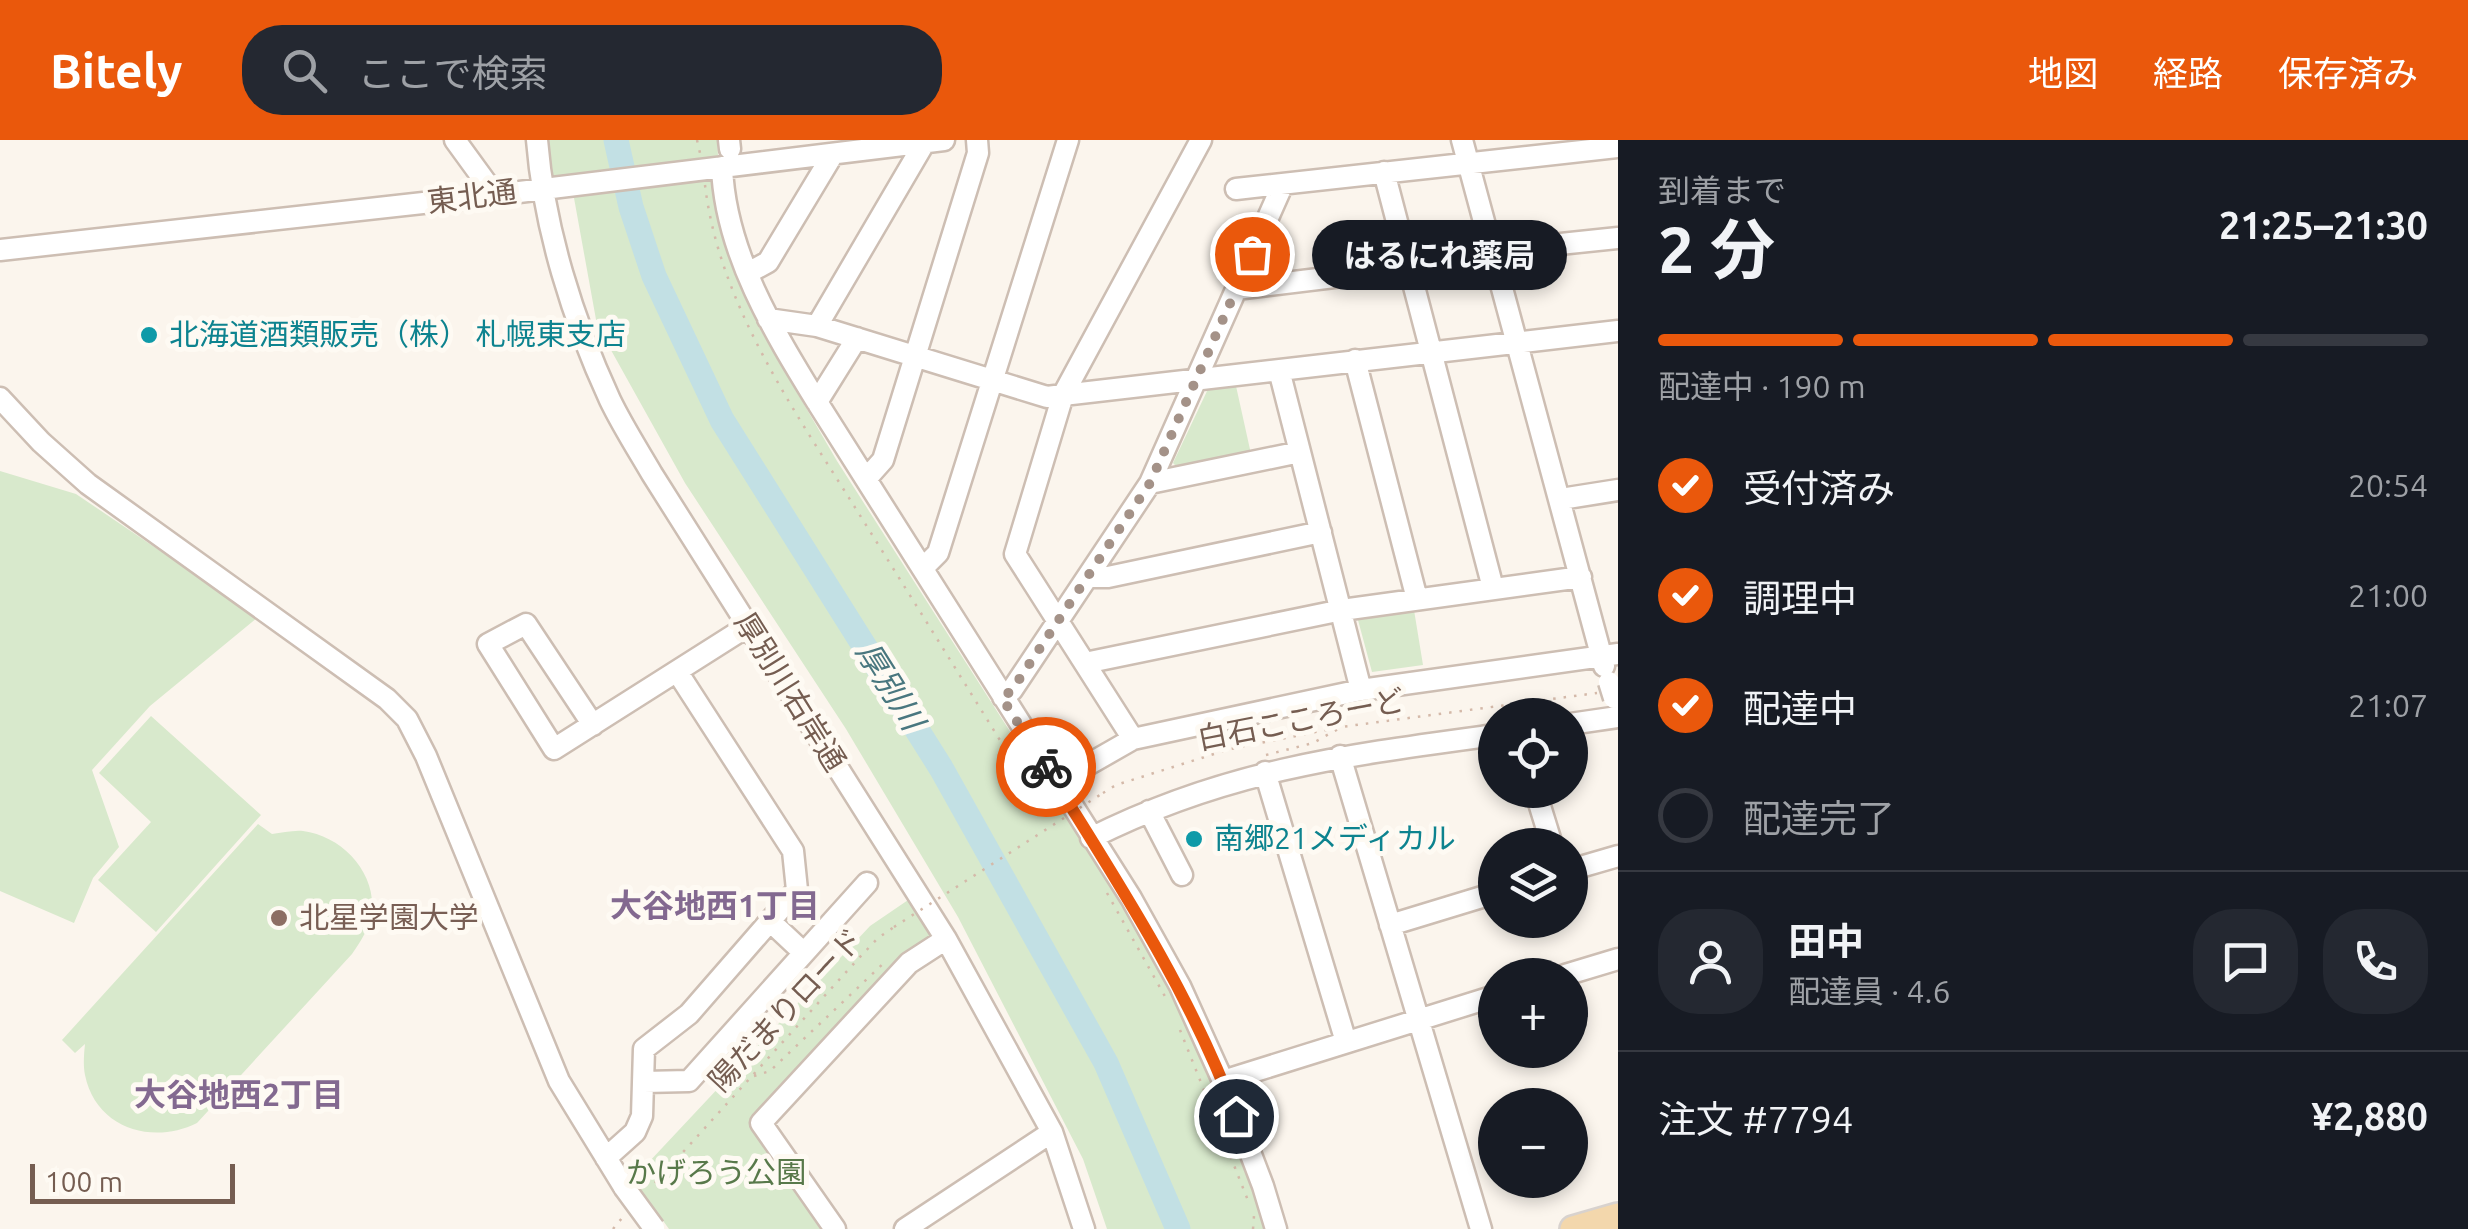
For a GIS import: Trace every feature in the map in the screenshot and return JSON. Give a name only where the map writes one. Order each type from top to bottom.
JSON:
[{"type":"main road","points":[[1573,1229],[1618,1216]]},
{"type":"street","points":[[455,140],[495,195]]},
{"type":"street","name":"厚別川右岸通","points":[[537,140],[541,188],[579,324],[611,402],[652,474],[946,939],[1052,1132],[1084,1229]]},
{"type":"street","points":[[866,479],[883,460],[978,153],[977,140]]},
{"type":"street","points":[[923,568],[938,554],[1068,140]]},
{"type":"street","points":[[1133,739],[1015,554],[1063,395],[1201,140]]},
{"type":"street","points":[[818,326],[932,141]]},
{"type":"street","name":"東北通","points":[[0,250],[698,170],[727,152],[832,154],[872,144],[932,141]]},
{"type":"street","points":[[1236,189],[1384,172],[1464,150],[1618,146]]},
{"type":"street","points":[[1464,150],[1581,577],[1609,655],[1613,700],[1588,714]]},
{"type":"street","points":[[727,152],[731,224],[768,318],[1002,698],[1131,898],[1180,986],[1223,1081],[1276,1229]]},
{"type":"street","points":[[748,273],[768,262],[832,154]]},
{"type":"street","points":[[1384,172],[1492,588]]},
{"type":"street","points":[[1002,698],[1012,690],[1058,625],[1150,483],[1283,184]]},
{"type":"street","points":[[1492,251],[1618,238]]},
{"type":"street","points":[[1236,288],[1408,268]]},
{"type":"street","points":[[768,318],[818,326],[1047,397],[1618,331]]},
{"type":"street","points":[[817,402],[857,338]]},
{"type":"street","points":[[1355,360],[1417,599]]},
{"type":"street","points":[[1279,370],[1361,690]]},
{"type":"street","points":[[0,398],[88,484],[387,700],[407,719],[426,756],[559,1081],[654,1229]]},
{"type":"street","points":[[1150,483],[1300,452]]},
{"type":"street","points":[[1560,499],[1618,490]]},
{"type":"street","points":[[1089,577],[1108,577],[1321,532]]},
{"type":"street","points":[[1085,664],[1342,610],[1581,577]]},
{"type":"street","points":[[593,725],[526,624],[488,644],[554,749],[678,673],[748,626]]},
{"type":"street","points":[[1056,783],[1133,739],[1361,690],[1609,655]]},
{"type":"street","points":[[606,1158],[635,1132],[642,1116],[644,1049],[688,1014],[772,923],[797,890],[793,851],[678,673]]},
{"type":"street","points":[[1091,838],[1219,784],[1340,756],[1478,737]]},
{"type":"street","points":[[1340,756],[1481,1229]]},
{"type":"street","points":[[1266,772],[1346,1042]]},
{"type":"street","points":[[1149,811],[1182,875]]},
{"type":"street","points":[[1588,865],[1618,856]]},
{"type":"street","points":[[644,1082],[689,1081],[867,883]]},
{"type":"street","points":[[1390,925],[1478,897]]},
{"type":"street","points":[[772,923],[804,953]]},
{"type":"street","points":[[836,1229],[761,1123],[910,963],[946,939]]},
{"type":"street","points":[[1588,968],[1618,959]]},
{"type":"street","points":[[1223,1081],[1478,1001]]},
{"type":"street","points":[[905,1229],[1052,1132]]},
{"type":"path","name":"白石こころーど","points":[[962,884],[1116,784],[1230,749],[1341,728],[1613,700]]},
{"type":"path","name":"陽だまりロード","points":[[655,1183],[878,938],[962,884]]},
{"type":"path","points":[[1106,893],[1170,1006]]},
{"type":"path","points":[[753,1076],[770,1071],[898,952]]},
{"type":"path","points":[[1177,1022],[1254,1216],[1253,1229]]},
{"type":"path","points":[[613,1229],[622,1218]]},
{"type":"green space","points":[[549,140],[717,140],[722,215],[759,327],[837,461],[1034,769],[1098,857],[1174,992],[1229,1117],[1268,1229],[1107,1229],[1083,1159],[958,917],[846,729],[685,483],[597,325],[574,198],[549,176]]},
{"type":"green space","points":[[1236,386],[1251,454],[1178,468],[1173,463],[1208,389]]},
{"type":"green space","points":[[0,471],[76,494],[258,617],[150,706],[92,770],[119,847],[93,878],[74,923],[0,891]]},
{"type":"green space","points":[[1414,610],[1423,665],[1372,672],[1360,617]]},
{"type":"green space","points":[[151,716],[261,815],[156,932],[98,880],[151,822],[99,773]]},
{"type":"green space","points":[[258,824],[272,834],[317,834],[354,858],[372,897],[367,929],[352,954],[197,1123],[162,1132],[129,1128],[114,1120],[91,1093],[84,1071],[85,1044],[75,1053],[62,1040]]},
{"type":"green space","name":"かげろう公園","points":[[914,896],[936,932],[749,1122],[820,1229],[669,1229],[633,1179],[870,926]]},
{"type":"waterway","name":"厚別川","points":[[616,140],[631,207],[654,276],[722,420],[941,768],[1106,1063],[1178,1229]]},
{"type":"way so far","points":[[1046,767],[1002,698],[1012,690],[1058,625],[1150,483],[1252,254]]},
{"type":"place","name":"はるにれ薬局","points":[[1252,254]]},
{"type":"place","name":"北海道酒類販売（株） 札幌東支店","points":[[149,335]]},
{"type":"place","name":"南郷21メディカル","points":[[1194,839]]},
{"type":"place","name":"北星学園大学","points":[[279,918]]},
{"type":"district","name":"大谷地西1丁目","points":[[715,906]]},
{"type":"district","name":"大谷地西2丁目","points":[[239,1095]]},
{"type":"route","points":[[1046,767],[1131,898],[1180,986],[1236,1116]]}]
